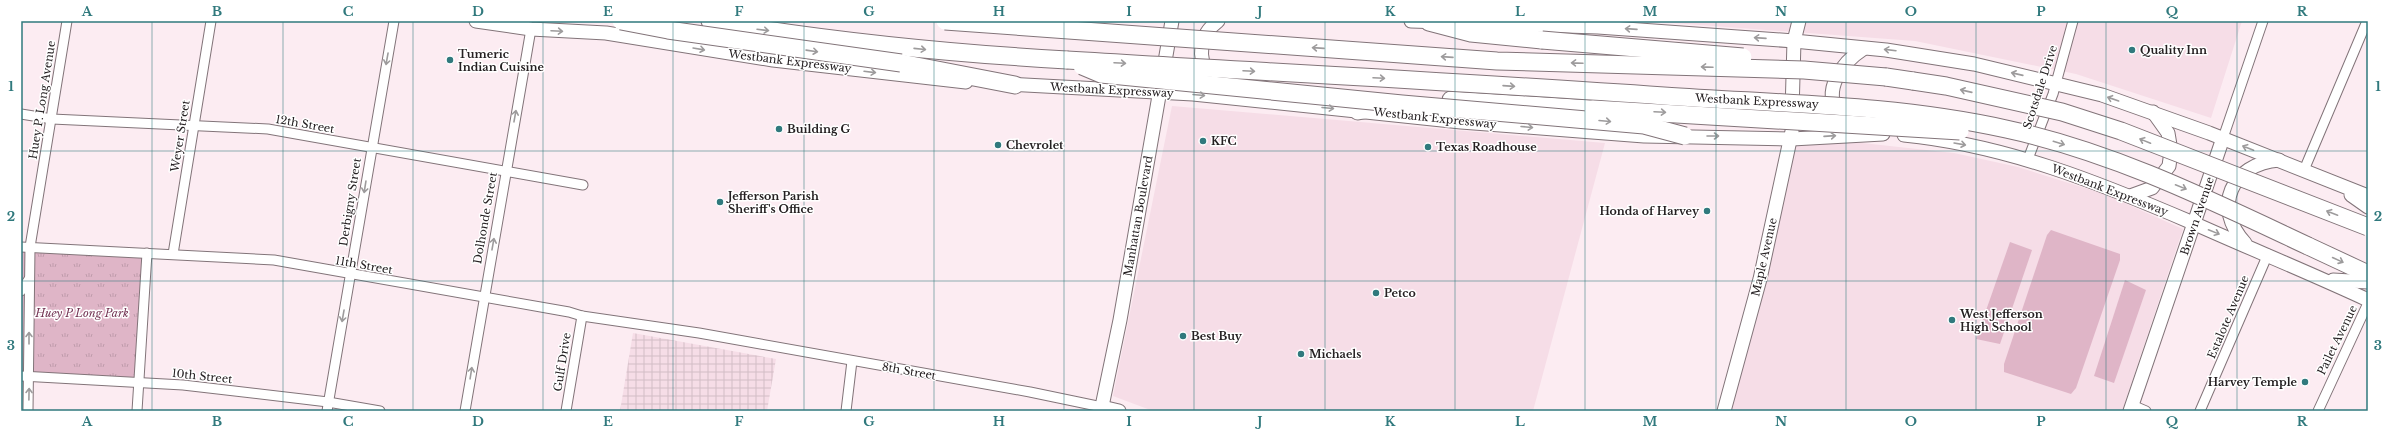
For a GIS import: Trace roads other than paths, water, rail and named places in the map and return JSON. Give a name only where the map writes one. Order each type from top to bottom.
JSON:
[{"type":"highway","points":[[621,21],[668,30],[901,64],[1015,85]]},
{"type":"highway","name":"Westbank Expressway","points":[[710,21],[769,30],[955,53],[1703,99],[1839,105],[1923,114],[2008,129],[2051,140],[2132,167],[2191,191],[2368,274]]},
{"type":"highway","points":[[945,21],[1497,61],[1804,70],[1886,77],[1946,86],[2062,112],[2121,131],[2368,227]]},
{"type":"highway","points":[[1429,22],[1471,33],[1512,28],[1838,66],[1886,77]]},
{"type":"highway","points":[[1067,60],[1101,74],[1402,104],[1644,124],[1685,136]]},
{"type":"highway","points":[[1358,111],[1430,99],[1939,128],[1981,134],[2008,129]]},
{"type":"main road","name":"Westbank Expressway","points":[[476,21],[533,25],[606,33],[778,61],[948,81],[1225,98],[1461,122],[1595,132],[1792,139],[1876,133],[1920,137],[2028,159],[2087,178],[2268,254],[2368,301]]},
{"type":"main road","points":[[646,21],[652,29],[671,44]]},
{"type":"main road","name":"Manhattan Boulevard","points":[[1101,409],[1120,320],[1172,21]]},
{"type":"main road","points":[[1218,21],[1205,35],[1201,55],[1206,71],[1225,98]]},
{"type":"main road","points":[[1411,21],[1429,22]]},
{"type":"main road","name":"Maple Avenue","points":[[1724,411],[1760,279],[1780,182],[1792,139],[1794,41],[1799,21]]},
{"type":"main road","points":[[1512,28],[1598,27],[1794,41],[1863,49],[1886,50],[1974,64],[2102,95],[2153,112],[2279,160],[2336,185],[2368,196]]},
{"type":"main road","points":[[1863,49],[1852,57],[1835,78],[1833,90],[1835,110],[1843,120],[1863,134]]},
{"type":"main road","points":[[2130,196],[2152,188],[2169,166],[2171,151],[2168,133],[2153,112]]},
{"type":"main road","name":"Brown Avenue","points":[[2131,408],[2223,138]]},
{"type":"main road","points":[[2247,245],[2233,227],[2228,214],[2229,202],[2236,183],[2244,172],[2256,164],[2279,160]]},
{"type":"main road","points":[[2336,185],[2368,207]]},
{"type":"main road","points":[[2323,279],[2368,282]]},
{"type":"main road","name":"8th Street","points":[[1101,409],[1119,411]]},
{"type":"street","name":"Huey P. Long Avenue","points":[[28,411],[25,377],[29,279],[26,247],[52,118],[67,21]]},
{"type":"street","name":"Weyer Street","points":[[173,254],[211,21]]},
{"type":"street","name":"Derbigny Street","points":[[328,406],[351,275],[371,147],[394,21]]},
{"type":"street","name":"Scotsdale Drive","points":[[2028,159],[2055,83],[2073,21]]},
{"type":"street","name":"Brown Avenue","points":[[2223,138],[2263,21]]},
{"type":"street","points":[[2304,170],[2367,21]]},
{"type":"street","name":"Dolhonde Street","points":[[465,411],[505,171],[533,25]]},
{"type":"street","name":"12th Street","points":[[21,114],[52,118],[268,129],[582,185]]},
{"type":"street","name":"11th Street","points":[[26,247],[274,260],[351,275],[568,312],[582,316],[699,333]]},
{"type":"street","points":[[137,411],[147,253]]},
{"type":"street","name":"Estalote Avenue","points":[[2200,411],[2268,254]]},
{"type":"street","points":[[21,291],[29,279]]},
{"type":"street","name":"Pailet Avenue","points":[[2318,411],[2368,301]]},
{"type":"street","name":"Gulf Drive","points":[[566,411],[582,316]]},
{"type":"street","name":"8th Street","points":[[699,333],[1030,392],[1101,409]]},
{"type":"street","points":[[846,411],[852,361]]},
{"type":"street","name":"10th Street","points":[[25,377],[183,385],[328,406],[380,411]]},
{"type":"street","points":[[2131,408],[2146,411]]},
{"type":"place","name":"Quality Inn","points":[[2132,50]]},
{"type":"place","name":"Tumeric Indian Cuisine","points":[[450,60]]},
{"type":"place","name":"Building G","points":[[779,129]]},
{"type":"place","name":"KFC","points":[[1203,141]]},
{"type":"place","name":"Chevrolet","points":[[998,145]]},
{"type":"place","name":"Texas Roadhouse","points":[[1428,147]]},
{"type":"place","name":"Jefferson Parish Sheriff's Office","points":[[720,202]]},
{"type":"place","name":"Honda of Harvey","points":[[1707,211]]},
{"type":"place","name":"Petco","points":[[1376,293]]},
{"type":"place","name":"West Jefferson High School","points":[[1952,320]]},
{"type":"place","name":"Best Buy","points":[[1183,336]]},
{"type":"place","name":"Michaels","points":[[1301,354]]},
{"type":"place","name":"Harvey Temple","points":[[2305,382]]},
{"type":"park label","name":"Huey P Long Park","points":[[82,313]]}]
